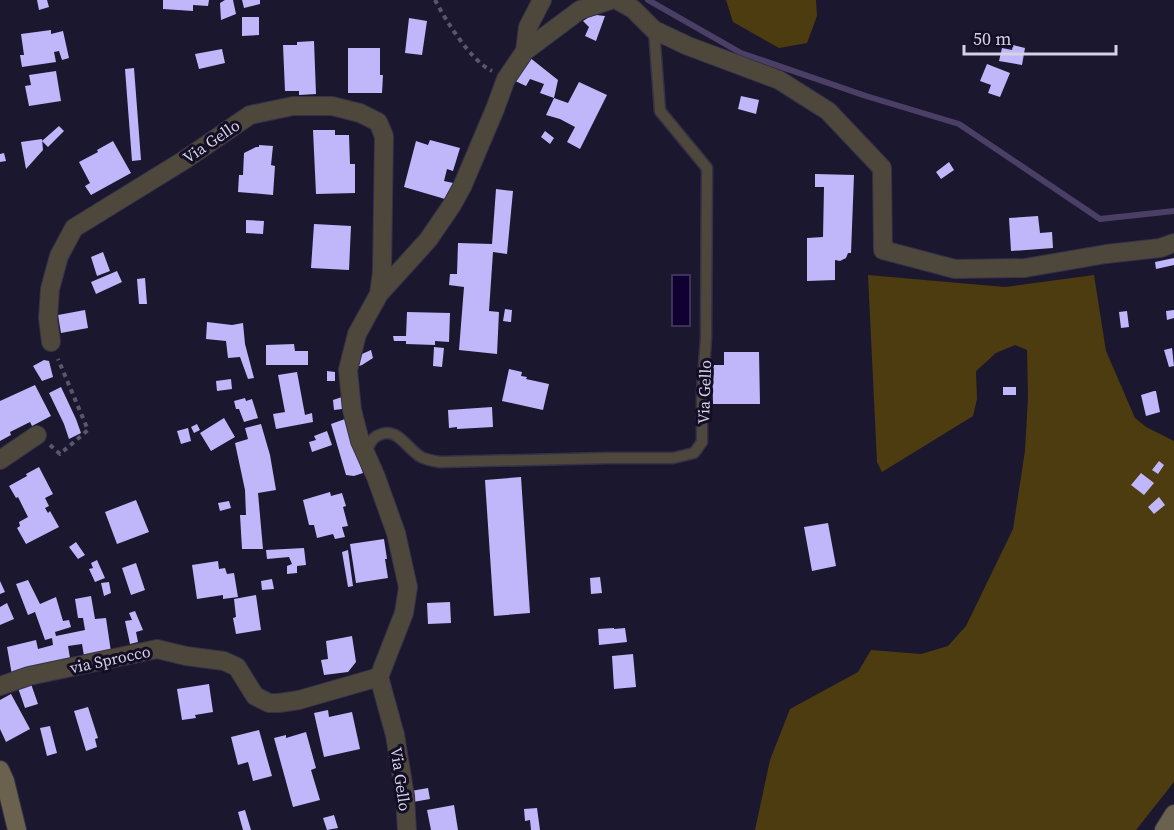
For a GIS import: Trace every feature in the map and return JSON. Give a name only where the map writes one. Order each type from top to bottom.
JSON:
[{"type":"street","points":[[525,51],[528,27],[542,0]]},
{"type":"street","name":"Via Gello","points":[[407,830],[405,796],[394,735],[379,676],[404,613],[408,586],[396,533],[360,441],[352,410],[348,370],[357,334],[380,294],[428,240],[452,206],[506,79],[525,51],[580,10],[611,0]]},
{"type":"street","points":[[617,0],[633,9],[654,30],[688,46],[779,80],[828,111],[882,168],[883,250],[955,269],[1025,268],[1106,254],[1160,248],[1174,243]]},
{"type":"street","name":"Via Gello","points":[[51,342],[48,318],[50,289],[59,256],[74,228],[186,159],[250,115],[293,106],[332,106],[360,112],[378,122],[384,136],[380,294]]},
{"type":"street","points":[[0,460],[37,435]]},
{"type":"street","name":"via Sprocco","points":[[0,686],[29,676],[157,649],[224,661],[237,667],[255,696],[269,703],[299,700],[379,676]]},
{"type":"street","points":[[0,770],[5,781],[17,830]]},
{"type":"street","points":[[1164,830],[1174,814]]},
{"type":"lane","name":"Via Gello","points":[[365,453],[373,438],[392,432],[423,459],[440,462],[673,458],[694,453],[702,442],[702,394],[706,339],[707,168],[660,111],[654,30]]},
{"type":"path","points":[[435,0],[464,46],[486,68],[506,79]]},
{"type":"path","points":[[37,435],[60,454],[88,430],[51,342]]},
{"type":"shaded area","points":[[726,0],[816,0],[817,16],[807,43],[779,48],[733,22]]},
{"type":"shaded area","points":[[672,275],[690,275],[690,326],[672,326]]},
{"type":"shaded area","points":[[868,275],[1005,287],[1094,275],[1106,351],[1135,418],[1146,427],[1174,441],[1174,782],[1136,830],[755,830],[770,760],[790,709],[858,672],[871,650],[921,654],[948,646],[966,626],[1013,529],[1025,451],[1028,397],[1027,350],[1015,345],[996,353],[976,371],[977,399],[973,416],[882,472],[877,462]]},
{"type":"building","points":[[37,0],[47,0],[49,7],[39,10]]},
{"type":"building","points":[[163,0],[209,0],[208,6],[193,5],[193,11],[163,9]]},
{"type":"building","points":[[233,0],[236,14],[221,20],[220,3]]},
{"type":"building","points":[[242,0],[260,0],[260,4],[244,8]]},
{"type":"building","points":[[596,15],[605,16],[596,41],[585,36],[589,27],[583,21]]},
{"type":"building","points":[[242,17],[259,17],[259,35],[242,36]]},
{"type":"building","points":[[409,18],[427,21],[422,55],[405,53]]},
{"type":"building","points":[[51,30],[51,34],[63,31],[69,58],[62,60],[59,51],[54,52],[56,62],[22,67],[20,55],[24,55],[21,34]]},
{"type":"building","points":[[314,41],[316,94],[299,95],[299,91],[285,91],[283,45]]},
{"type":"building","points":[[1013,45],[1025,48],[1022,65],[999,61],[1002,48],[1012,50]]},
{"type":"building","points":[[348,48],[380,48],[382,93],[348,93]]},
{"type":"building","points":[[222,49],[225,63],[199,69],[195,54]]},
{"type":"building","points":[[529,57],[558,80],[554,98],[540,93],[544,84],[530,79],[526,86],[511,79]]},
{"type":"building","points":[[987,64],[1010,73],[1000,97],[988,93],[991,85],[980,81]]},
{"type":"building","points":[[134,68],[141,160],[132,161],[125,69]]},
{"type":"building","points":[[56,71],[61,101],[29,106],[25,86],[31,85],[29,75]]},
{"type":"building","points":[[579,82],[607,95],[580,149],[567,142],[575,127],[546,115],[554,98],[568,103]]},
{"type":"building","points":[[741,96],[759,100],[756,114],[738,109]]},
{"type":"building","points":[[59,126],[64,131],[48,147],[42,141]]},
{"type":"building","points":[[313,130],[335,130],[335,135],[349,135],[350,164],[355,164],[355,193],[316,194]]},
{"type":"building","points":[[545,131],[554,138],[550,144],[541,137]]},
{"type":"building","points":[[42,139],[43,150],[26,169],[21,142]]},
{"type":"building","points":[[430,140],[460,148],[453,171],[447,169],[444,181],[453,183],[445,199],[404,187],[416,141],[428,145]]},
{"type":"building","points":[[113,141],[131,173],[91,195],[85,186],[90,183],[79,162]]},
{"type":"building","points":[[259,145],[273,146],[271,165],[275,166],[273,195],[238,192],[239,175],[243,175],[244,153]]},
{"type":"building","points":[[4,153],[6,161],[0,162],[0,154]]},
{"type":"building","points":[[949,162],[954,170],[941,179],[936,172]]},
{"type":"building","points":[[815,174],[854,175],[851,253],[840,261],[835,260],[835,280],[807,281],[807,238],[823,237],[824,187],[815,187]]},
{"type":"building","points":[[496,189],[513,191],[507,254],[493,252],[489,311],[499,312],[497,354],[459,350],[464,287],[449,285],[450,274],[457,274],[458,243],[492,244]]},
{"type":"building","points":[[1038,216],[1040,233],[1052,232],[1053,248],[1011,251],[1009,218]]},
{"type":"building","points":[[246,220],[264,221],[263,234],[246,233]]},
{"type":"building","points":[[314,224],[351,226],[349,270],[311,268]]},
{"type":"building","points":[[103,252],[110,271],[97,276],[91,257]]},
{"type":"building","points":[[1174,258],[1174,265],[1156,269],[1155,262]]},
{"type":"building","points":[[117,271],[122,282],[96,294],[91,282]]},
{"type":"building","points":[[145,278],[147,304],[139,304],[137,279]]},
{"type":"building","points":[[505,309],[512,310],[511,322],[503,321]]},
{"type":"building","points":[[85,310],[88,328],[61,333],[58,315]]},
{"type":"building","points":[[1174,310],[1174,318],[1167,320],[1166,311]]},
{"type":"building","points":[[1127,311],[1129,327],[1121,328],[1119,312]]},
{"type":"building","points":[[407,312],[450,313],[449,342],[435,341],[435,345],[406,344],[406,341],[394,341],[393,336],[406,336]]},
{"type":"building","points":[[207,322],[232,325],[243,323],[245,344],[254,378],[248,379],[240,357],[228,358],[226,341],[206,339]]},
{"type":"building","points":[[294,344],[295,351],[308,351],[308,365],[266,365],[266,345]]},
{"type":"building","points":[[434,347],[444,348],[442,367],[433,366]]},
{"type":"building","points":[[1172,348],[1174,366],[1169,367],[1164,350]]},
{"type":"building","points":[[371,350],[373,358],[354,368],[357,354]]},
{"type":"building","points":[[724,352],[759,352],[760,404],[713,404],[712,365],[724,365]]},
{"type":"building","points":[[44,360],[49,361],[53,377],[42,381],[33,366]]},
{"type":"building","points":[[509,369],[522,372],[521,376],[527,377],[526,379],[549,384],[543,410],[502,401]]},
{"type":"building","points":[[327,371],[335,372],[335,381],[327,381]]},
{"type":"building","points":[[297,372],[305,415],[312,413],[313,422],[276,429],[273,414],[285,412],[278,375]]},
{"type":"building","points":[[231,379],[232,389],[217,391],[216,381]]},
{"type":"building","points":[[35,385],[51,416],[32,426],[30,422],[10,432],[11,435],[0,441],[0,401]]},
{"type":"building","points":[[61,387],[81,433],[69,439],[49,393]]},
{"type":"building","points":[[1003,387],[1016,387],[1016,395],[1003,395]]},
{"type":"building","points":[[1156,391],[1160,412],[1146,416],[1141,395]]},
{"type":"building","points":[[342,397],[342,409],[334,410],[333,400]]},
{"type":"building","points":[[245,398],[246,401],[252,399],[258,418],[244,422],[234,401]]},
{"type":"building","points":[[492,407],[493,427],[449,428],[448,410]]},
{"type":"building","points":[[224,418],[235,437],[211,451],[200,433]]},
{"type":"building","points":[[345,419],[363,473],[354,476],[346,475],[331,424]]},
{"type":"building","points":[[197,424],[200,430],[194,433],[191,427]]},
{"type":"building","points":[[261,424],[270,455],[276,490],[258,493],[263,549],[242,549],[240,515],[246,515],[245,490],[235,443],[248,439],[245,428]]},
{"type":"building","points":[[188,428],[191,441],[181,444],[177,431]]},
{"type":"building","points":[[327,431],[332,445],[312,452],[309,442],[316,440],[314,436]]},
{"type":"building","points":[[1159,461],[1164,465],[1158,474],[1152,470]]},
{"type":"building","points":[[39,467],[53,494],[45,498],[49,506],[45,508],[48,513],[50,511],[59,527],[26,544],[17,528],[20,526],[19,522],[28,517],[18,497],[16,498],[9,486]]},
{"type":"building","points":[[1141,473],[1154,483],[1144,495],[1131,485]]},
{"type":"building","points":[[521,477],[530,613],[494,616],[485,480]]},
{"type":"building","points":[[330,492],[331,496],[342,493],[348,526],[342,527],[345,537],[335,539],[333,534],[317,538],[314,525],[309,525],[303,500]]},
{"type":"building","points":[[1159,497],[1165,505],[1154,514],[1148,507]]},
{"type":"building","points":[[136,500],[149,532],[117,544],[105,512]]},
{"type":"building","points":[[229,501],[231,508],[220,511],[218,503]]},
{"type":"building","points":[[828,523],[836,566],[812,571],[804,527]]},
{"type":"building","points":[[384,539],[388,578],[356,583],[350,544]]},
{"type":"building","points":[[76,542],[85,555],[78,559],[69,547]]},
{"type":"building","points":[[304,548],[306,565],[297,566],[297,573],[287,574],[287,566],[292,564],[289,557],[267,559],[266,550]]},
{"type":"building","points":[[348,550],[353,586],[348,587],[342,552]]},
{"type":"building","points":[[97,560],[105,578],[95,582],[89,569],[93,568],[91,563]]},
{"type":"building","points":[[218,561],[219,569],[225,568],[227,574],[234,573],[238,597],[223,599],[223,595],[197,599],[192,565]]},
{"type":"building","points":[[136,563],[145,590],[131,595],[122,568]]},
{"type":"building","points":[[600,577],[602,593],[591,594],[590,578]]},
{"type":"building","points":[[272,579],[274,589],[262,590],[261,581]]},
{"type":"building","points":[[28,580],[40,604],[56,597],[63,621],[69,620],[71,627],[55,632],[56,636],[85,630],[83,618],[78,618],[75,599],[91,596],[95,619],[106,618],[111,652],[84,656],[82,644],[68,646],[70,658],[12,675],[7,647],[36,640],[38,649],[53,645],[52,638],[45,640],[35,612],[28,615],[16,584]]},
{"type":"building","points":[[0,581],[5,592],[0,594]]},
{"type":"building","points":[[109,582],[111,593],[104,596],[101,583]]},
{"type":"building","points":[[256,595],[261,630],[236,634],[233,618],[236,617],[234,599]]},
{"type":"building","points":[[450,602],[451,623],[428,624],[427,603]]},
{"type":"building","points":[[7,603],[14,619],[0,625],[0,607]]},
{"type":"building","points":[[135,611],[143,630],[136,632],[138,642],[130,644],[125,621],[132,620],[129,613]]},
{"type":"building","points":[[625,628],[627,642],[599,645],[598,629]]},
{"type":"building","points":[[352,636],[356,662],[348,672],[324,675],[321,660],[328,659],[326,641]]},
{"type":"building","points":[[633,654],[636,687],[614,689],[612,656]]},
{"type":"building","points":[[30,681],[38,704],[25,708],[17,685]]},
{"type":"building","points":[[209,684],[213,712],[182,720],[177,689]]},
{"type":"building","points":[[11,694],[30,729],[6,742],[0,729],[0,700]]},
{"type":"building","points":[[88,707],[98,738],[95,739],[97,747],[86,751],[74,711]]},
{"type":"building","points":[[328,710],[329,717],[352,712],[360,749],[324,757],[314,713]]},
{"type":"building","points":[[50,726],[57,753],[47,756],[40,728]]},
{"type":"building","points":[[259,730],[272,776],[253,781],[248,762],[238,765],[231,737]]},
{"type":"building","points":[[306,732],[316,768],[311,770],[320,800],[293,807],[274,738],[286,735],[286,738]]},
{"type":"building","points":[[428,788],[430,799],[413,802],[411,791]]},
{"type":"building","points":[[454,805],[458,830],[431,830],[427,810]]},
{"type":"building","points":[[537,808],[540,830],[531,830],[530,820],[525,821],[524,809]]},
{"type":"building","points":[[245,810],[251,830],[243,830],[238,812]]},
{"type":"building","points":[[334,815],[338,828],[327,830],[323,818]]},
{"type":"waterway","points":[[648,0],[741,53],[866,96],[959,124],[1100,219],[1174,211]]}]
